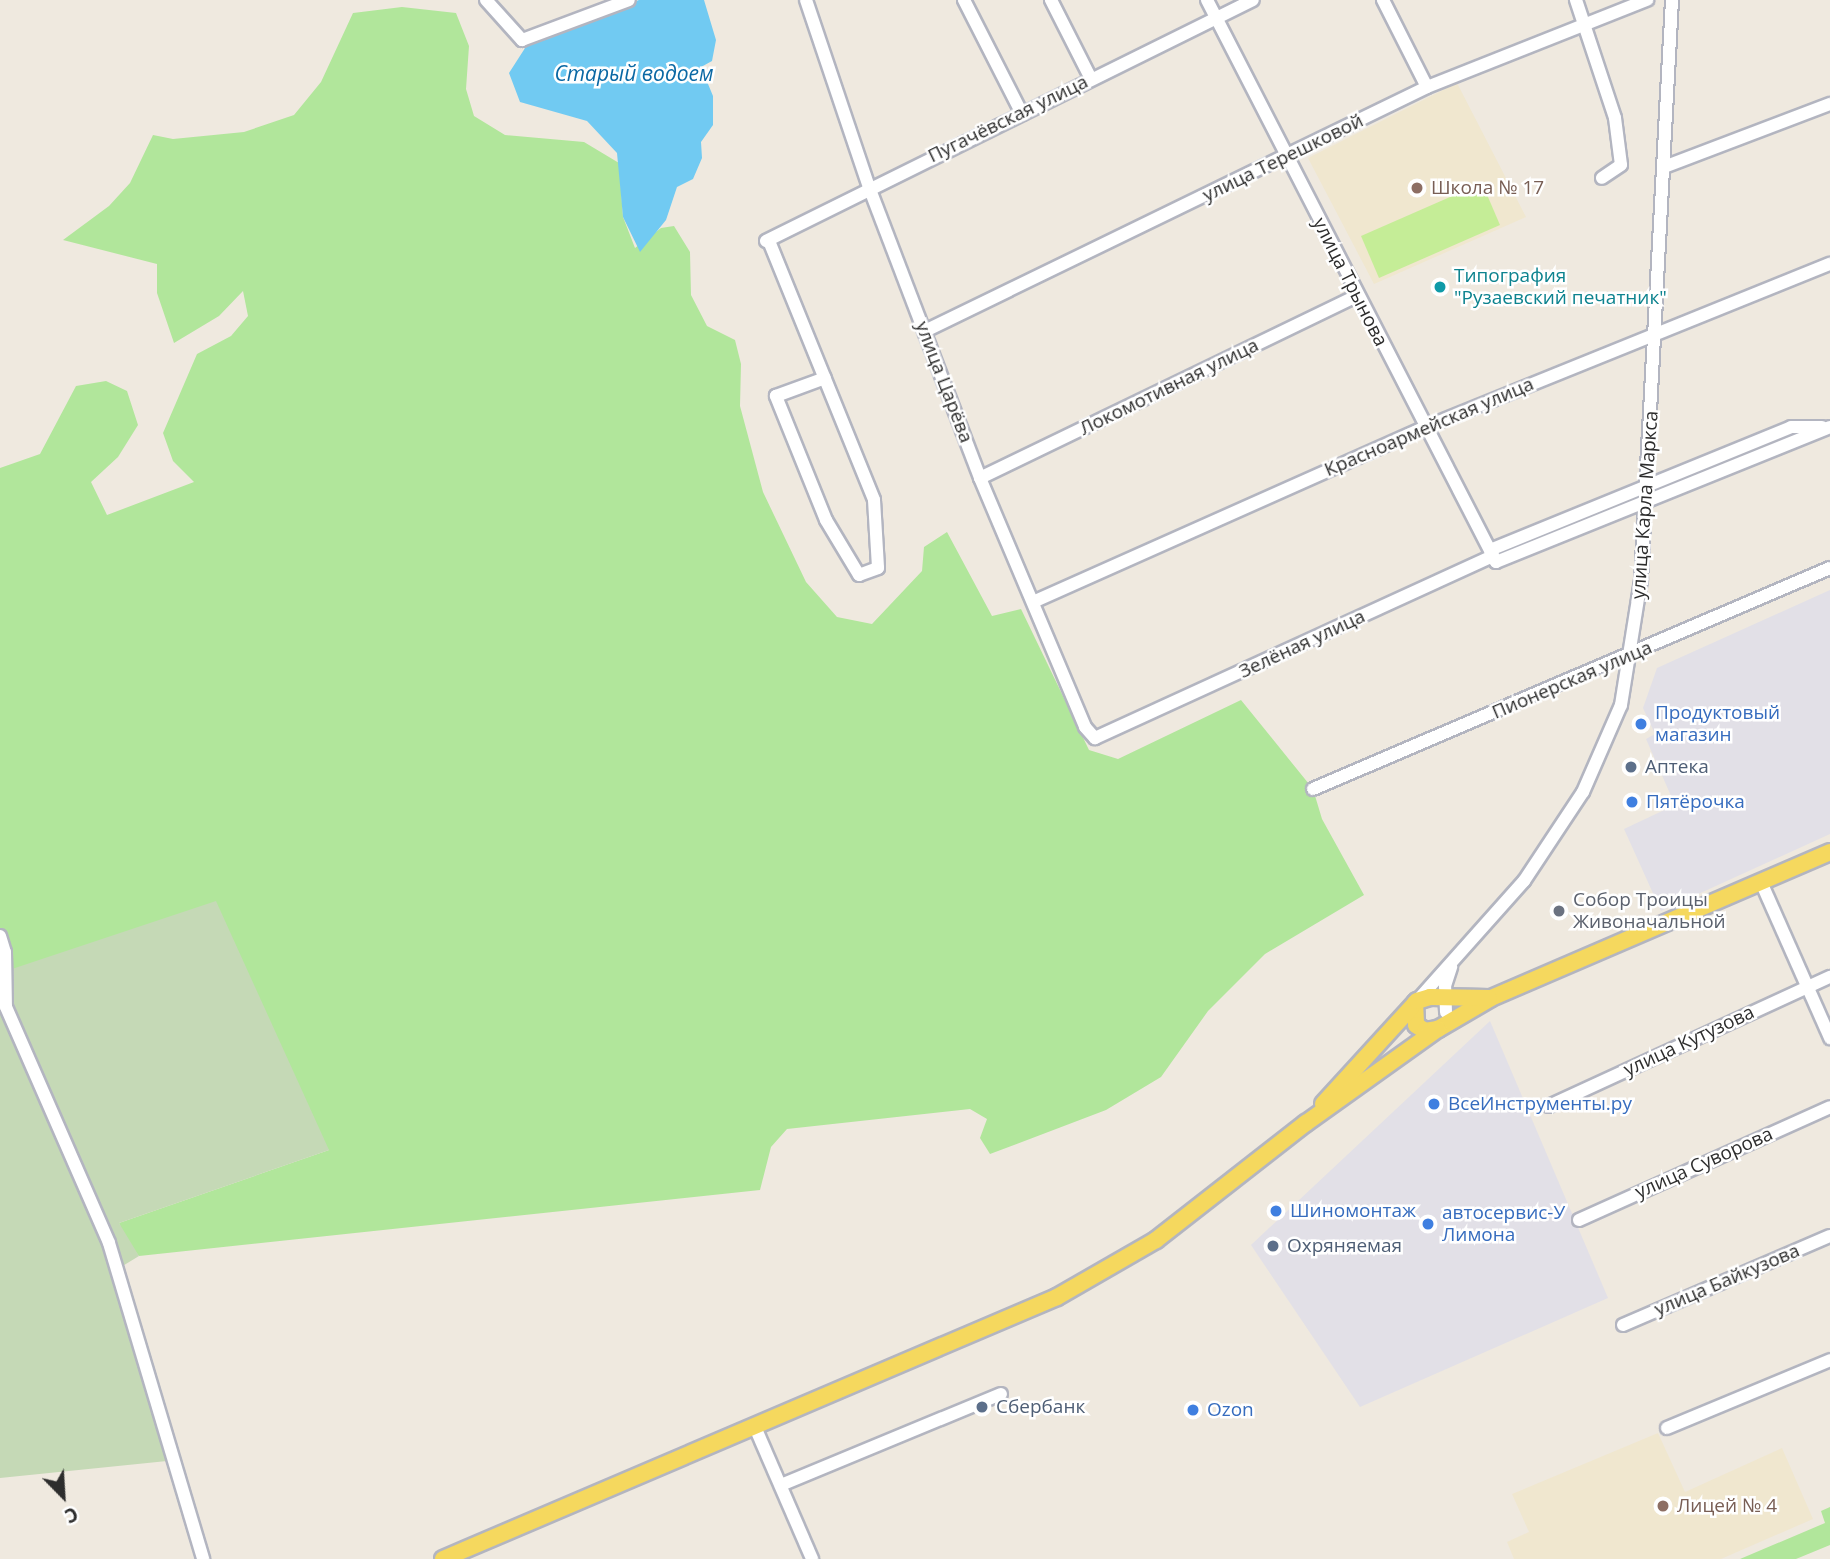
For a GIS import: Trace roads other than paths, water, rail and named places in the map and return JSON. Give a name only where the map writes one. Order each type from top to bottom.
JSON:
[{"type":"main road","points":[[443,1559],[997,1324],[1091,1279],[1204,1206],[1442,1013],[1491,998],[1830,852]]},
{"type":"main road","points":[[1442,1013],[1416,1002],[1416,1025],[1425,1031],[1442,1013],[1491,998]]},
{"type":"main road","name":"улица Карла Маркса","points":[[1306,1123],[1416,1002]]},
{"type":"street","points":[[486,0],[522,40],[629,0]]},
{"type":"street","name":"улица Царёва","points":[[806,0],[869,187],[980,478],[1085,727],[1095,737],[1112,731]]},
{"type":"street","points":[[964,0],[1022,114]]},
{"type":"street","points":[[1051,0],[1091,79]]},
{"type":"street","name":"улица Трынова","points":[[1207,0],[1493,556]]},
{"type":"street","name":"Пугачёвская улица","points":[[825,378],[767,241],[869,187],[1253,0]]},
{"type":"street","points":[[1383,0],[1427,87]]},
{"type":"street","points":[[1576,0],[1615,118],[1621,164],[1602,178]]},
{"type":"street","name":"улица Терешковой","points":[[925,331],[1427,87],[1647,0]]},
{"type":"street","name":"улица Карла Маркса","points":[[1416,1002],[1524,881],[1583,792],[1621,705],[1633,654],[1647,500],[1672,0]]},
{"type":"street","points":[[1664,167],[1830,104]]},
{"type":"street","name":"Красноармейская улица","points":[[1032,602],[1426,427],[1830,264]]},
{"type":"street","name":"Локомотивная улица","points":[[980,478],[1357,296]]},
{"type":"street","points":[[825,378],[874,500],[878,568],[859,575],[825,520],[775,396],[825,378]]},
{"type":"street","name":"Зелёная улица","points":[[1112,731],[1647,484],[1791,427],[1830,427]]},
{"type":"street","name":"Зелёная улица","points":[[1493,556],[1647,500],[1830,427]]},
{"type":"street","name":"Пионерская улица","points":[[1313,789],[1830,568]]},
{"type":"street","points":[[1761,881],[1830,1038]]},
{"type":"street","points":[[0,936],[5,952],[6,1007],[108,1243],[203,1559]]},
{"type":"street","name":"улица Карла Маркса","points":[[1442,1013],[1447,975],[1456,957]]},
{"type":"street","name":"улица Кутузова","points":[[1549,1106],[1830,977]]},
{"type":"street","name":"улица Суворова","points":[[1578,1220],[1830,1107]]},
{"type":"street","name":"улица Байкузова","points":[[1623,1325],[1830,1236]]},
{"type":"street","points":[[1667,1428],[1830,1360]]},
{"type":"street","points":[[781,1485],[1001,1394]]},
{"type":"street","points":[[755,1427],[812,1559]]},
{"type":"water","name":"Старый водоем","points":[[639,0],[704,0],[716,40],[712,61],[701,67],[713,96],[713,125],[701,142],[702,158],[693,179],[677,187],[666,220],[640,252],[623,217],[617,153],[587,121],[520,102],[509,73],[527,45]]},
{"type":"place","name":"Школа № 17","points":[[1417,188]]},
{"type":"place","name":"Типография \"Рузаевский печатник\"","points":[[1440,287]]},
{"type":"place","name":"Продуктовый магазин","points":[[1641,724]]},
{"type":"place","name":"Аптека","points":[[1631,767]]},
{"type":"place","name":"Пятёрочка","points":[[1632,802]]},
{"type":"place","name":"Собор Троицы Живоначальной","points":[[1559,911]]},
{"type":"place","name":"ВсеИнструменты.ру","points":[[1434,1104]]},
{"type":"place","name":"Шиномонтаж","points":[[1276,1211]]},
{"type":"place","name":"автосервис-У Лимона","points":[[1428,1224]]},
{"type":"place","name":"Охряняемая","points":[[1273,1246]]},
{"type":"place","name":"Сбербанк","points":[[982,1407]]},
{"type":"place","name":"Ozon","points":[[1193,1410]]},
{"type":"place","name":"Лицей № 4","points":[[1663,1506]]}]
